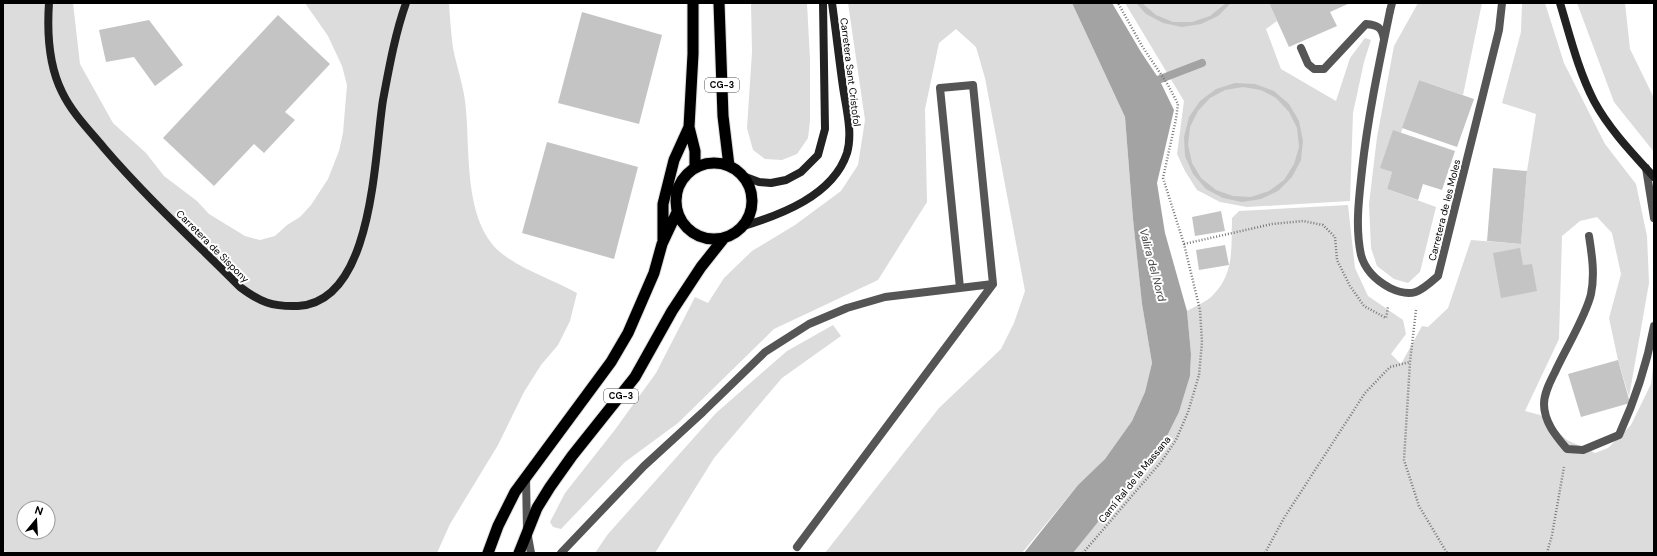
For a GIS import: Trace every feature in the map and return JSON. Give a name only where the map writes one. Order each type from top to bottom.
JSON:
[{"type":"highway","name":"CG-3","points":[[488,553],[498,526],[515,492],[598,379],[628,333],[654,273],[662,244],[677,212],[676,199],[678,187],[685,176],[695,168],[695,151],[689,127],[693,54],[693,3]]},
{"type":"highway","name":"CG-3","points":[[720,3],[723,116],[729,166]]},
{"type":"highway","name":"CG-3","points":[[662,244],[663,204],[674,160],[689,127]]},
{"type":"highway","points":[[695,168],[706,163],[718,163],[729,166],[743,176],[748,184],[752,202],[747,220],[741,228]]},
{"type":"highway","points":[[677,212],[682,222],[691,231],[701,237],[724,238]]},
{"type":"highway","name":"CG-3","points":[[519,553],[537,508],[550,487],[572,456],[635,378],[672,311],[701,267],[724,238],[734,234],[741,228]]},
{"type":"main road","name":"Carretera de Sispony","points":[[49,3],[50,53],[55,74],[62,92],[78,117],[122,168],[240,287],[257,300],[274,305],[288,306],[305,305],[316,302],[333,292],[346,277],[361,243],[368,215],[383,101],[397,34],[406,3]]},
{"type":"main road","name":"Carretera Sant Cristofol","points":[[743,176],[759,182],[771,183],[786,180],[801,172],[818,155],[825,129],[823,3]]},
{"type":"main road","name":"Carretera Sant Cristofol","points":[[741,228],[769,219],[807,199],[828,184],[841,167],[847,152],[848,115],[832,3]]},
{"type":"main road","points":[[1560,3],[1582,74],[1595,102],[1621,139],[1654,177]]},
{"type":"street","name":"Carretera de les Moles","points":[[1418,291],[1438,276],[1499,30],[1502,3]]},
{"type":"street","points":[[1391,6],[1366,134],[1358,204],[1358,230],[1362,256],[1373,276],[1402,293],[1413,294],[1418,291]]},
{"type":"street","points":[[1301,48],[1308,64],[1314,70],[1324,69],[1366,24],[1377,25],[1383,31],[1384,39]]},
{"type":"street","points":[[798,547],[993,284],[973,85],[940,88],[960,288]]},
{"type":"street","points":[[1646,168],[1654,218]]},
{"type":"street","points":[[1589,236],[1593,266],[1591,294],[1578,325],[1547,388],[1544,403],[1547,420],[1555,436],[1567,449],[1583,450],[1619,436],[1634,402],[1650,349],[1654,326]]},
{"type":"street","points":[[561,553],[644,466],[765,352],[809,324],[846,308],[885,297],[993,284]]},
{"type":"street","points":[[526,475],[527,531],[531,553]]},
{"type":"path","name":"Camí Ral de la Massana","points":[[1083,553],[1161,462],[1176,440],[1188,412],[1199,375],[1202,342],[1200,310],[1184,244],[1163,178],[1178,104],[1168,85],[1142,46],[1118,3]]},
{"type":"path","points":[[1184,244],[1272,224],[1304,221],[1323,225],[1335,237],[1337,260],[1350,286],[1364,306],[1386,318],[1392,288]]},
{"type":"path","points":[[1418,291],[1410,362],[1404,460],[1419,506],[1447,553]]},
{"type":"path","points":[[1265,553],[1284,518],[1365,393],[1390,367],[1410,362]]},
{"type":"path","points":[[1547,553],[1552,535],[1567,449]]},
{"type":"shaded area","points":[[3,3],[73,3],[80,64],[113,123],[146,153],[164,176],[197,201],[209,214],[245,236],[260,240],[275,236],[287,225],[300,217],[311,205],[328,179],[339,151],[343,133],[347,85],[342,66],[328,36],[305,3],[449,3],[453,48],[463,87],[465,103],[471,186],[474,205],[480,223],[488,239],[508,258],[517,264],[577,293],[570,321],[558,345],[541,365],[524,392],[498,445],[450,524],[437,553],[11,553],[3,551]]},
{"type":"shaded area","points":[[751,3],[807,3],[810,59],[810,121],[808,138],[797,154],[782,160],[765,159],[753,150],[747,128],[752,52]]},
{"type":"shaded area","points":[[848,3],[1072,3],[1125,117],[1133,219],[1142,304],[1152,363],[1145,392],[1132,421],[1105,459],[1078,485],[1022,553],[825,553],[939,408],[1001,349],[1014,323],[1025,291],[985,78],[976,47],[956,29],[939,43],[925,109],[927,202],[878,280],[774,329],[678,423],[625,462],[561,529],[553,527],[550,522],[565,493],[614,431],[656,373],[695,297],[708,303],[724,278],[752,251],[795,225],[841,191],[858,165],[865,120]]},
{"type":"shaded area","points":[[1125,3],[1269,3],[1277,21],[1266,29],[1281,69],[1336,101],[1350,58],[1365,38],[1371,40],[1364,62],[1353,113],[1350,201],[1247,207],[1220,202],[1197,190],[1185,171],[1177,154],[1184,101]]},
{"type":"shaded area","points":[[1418,3],[1482,3],[1463,95],[1419,80],[1401,133],[1381,168],[1392,172],[1387,189],[1436,207],[1420,272],[1408,283],[1394,279],[1377,266],[1371,248],[1369,204],[1377,137],[1394,46]]},
{"type":"shaded area","points":[[1522,3],[1545,3],[1564,63],[1605,144],[1636,184],[1647,236],[1649,283],[1629,397],[1618,360],[1609,318],[1621,274],[1612,233],[1597,217],[1580,221],[1562,236],[1559,339],[1525,411],[1540,415],[1567,440],[1595,453],[1608,448],[1631,425],[1651,384],[1654,358],[1654,553],[1073,553],[1166,438],[1179,412],[1190,376],[1191,354],[1187,311],[1210,297],[1220,287],[1225,278],[1230,259],[1232,218],[1239,211],[1348,205],[1355,268],[1368,296],[1403,320],[1406,334],[1391,354],[1401,364],[1422,326],[1428,327],[1448,308],[1471,240],[1521,244],[1527,171],[1536,114],[1502,103],[1521,32]]},
{"type":"shaded area","points":[[1577,3],[1625,3],[1630,49],[1654,98],[1654,152],[1614,102]]},
{"type":"shaded area","points":[[833,325],[841,336],[782,378],[714,458],[655,553],[595,553],[608,534],[716,413],[787,351]]},
{"type":"water","name":"Valira del Nord","points":[[1072,3],[1112,3],[1159,79],[1174,110],[1157,183],[1165,233],[1187,311],[1191,354],[1190,376],[1179,412],[1166,438],[1073,553],[1024,553],[1078,485],[1105,459],[1132,421],[1145,392],[1152,363],[1142,304],[1133,219],[1125,117]]},
{"type":"building","points":[[1136,3],[1142,3],[1156,15],[1173,22],[1192,22],[1210,16],[1226,3],[1231,3],[1218,16],[1201,24],[1182,27],[1163,23],[1146,14]]},
{"type":"building","points":[[1269,3],[1350,3],[1330,12],[1337,26],[1289,47]]},
{"type":"building","points":[[582,12],[662,35],[639,124],[558,103]]},
{"type":"building","points":[[278,15],[330,64],[285,112],[295,120],[264,153],[254,144],[214,186],[163,138]]},
{"type":"building","points":[[149,20],[183,65],[155,86],[134,57],[106,62],[99,30]]},
{"type":"building","points":[[1419,80],[1474,99],[1457,147],[1402,128]]},
{"type":"building","points":[[1235,83],[1255,84],[1274,91],[1289,104],[1299,121],[1303,141],[1301,160],[1292,177],[1278,191],[1261,199],[1242,202],[1223,198],[1206,189],[1193,174],[1185,156],[1184,137],[1189,117],[1200,101],[1216,89]],"holes":[[[1243,87],[1261,90],[1276,98],[1289,112],[1297,128],[1299,147],[1294,164],[1284,180],[1269,191],[1251,197],[1233,196],[1216,190],[1201,178],[1192,163],[1188,145],[1190,127],[1198,111],[1210,98],[1225,90]]]},
{"type":"building","points":[[1393,130],[1455,151],[1442,190],[1423,184],[1418,200],[1387,189],[1392,172],[1380,168]]},
{"type":"building","points":[[547,142],[638,167],[614,259],[522,233]]},
{"type":"building","points":[[1493,168],[1527,171],[1521,244],[1487,241]]},
{"type":"building","points":[[1221,211],[1225,231],[1195,236],[1192,217]]},
{"type":"building","points":[[1225,245],[1229,265],[1199,270],[1196,250]]},
{"type":"building","points":[[1520,248],[1523,265],[1532,264],[1537,291],[1501,298],[1493,253]]},
{"type":"building","points":[[1618,360],[1630,403],[1581,417],[1568,374]]},
{"type":"waterway","points":[[1150,83],[1202,63]]}]
